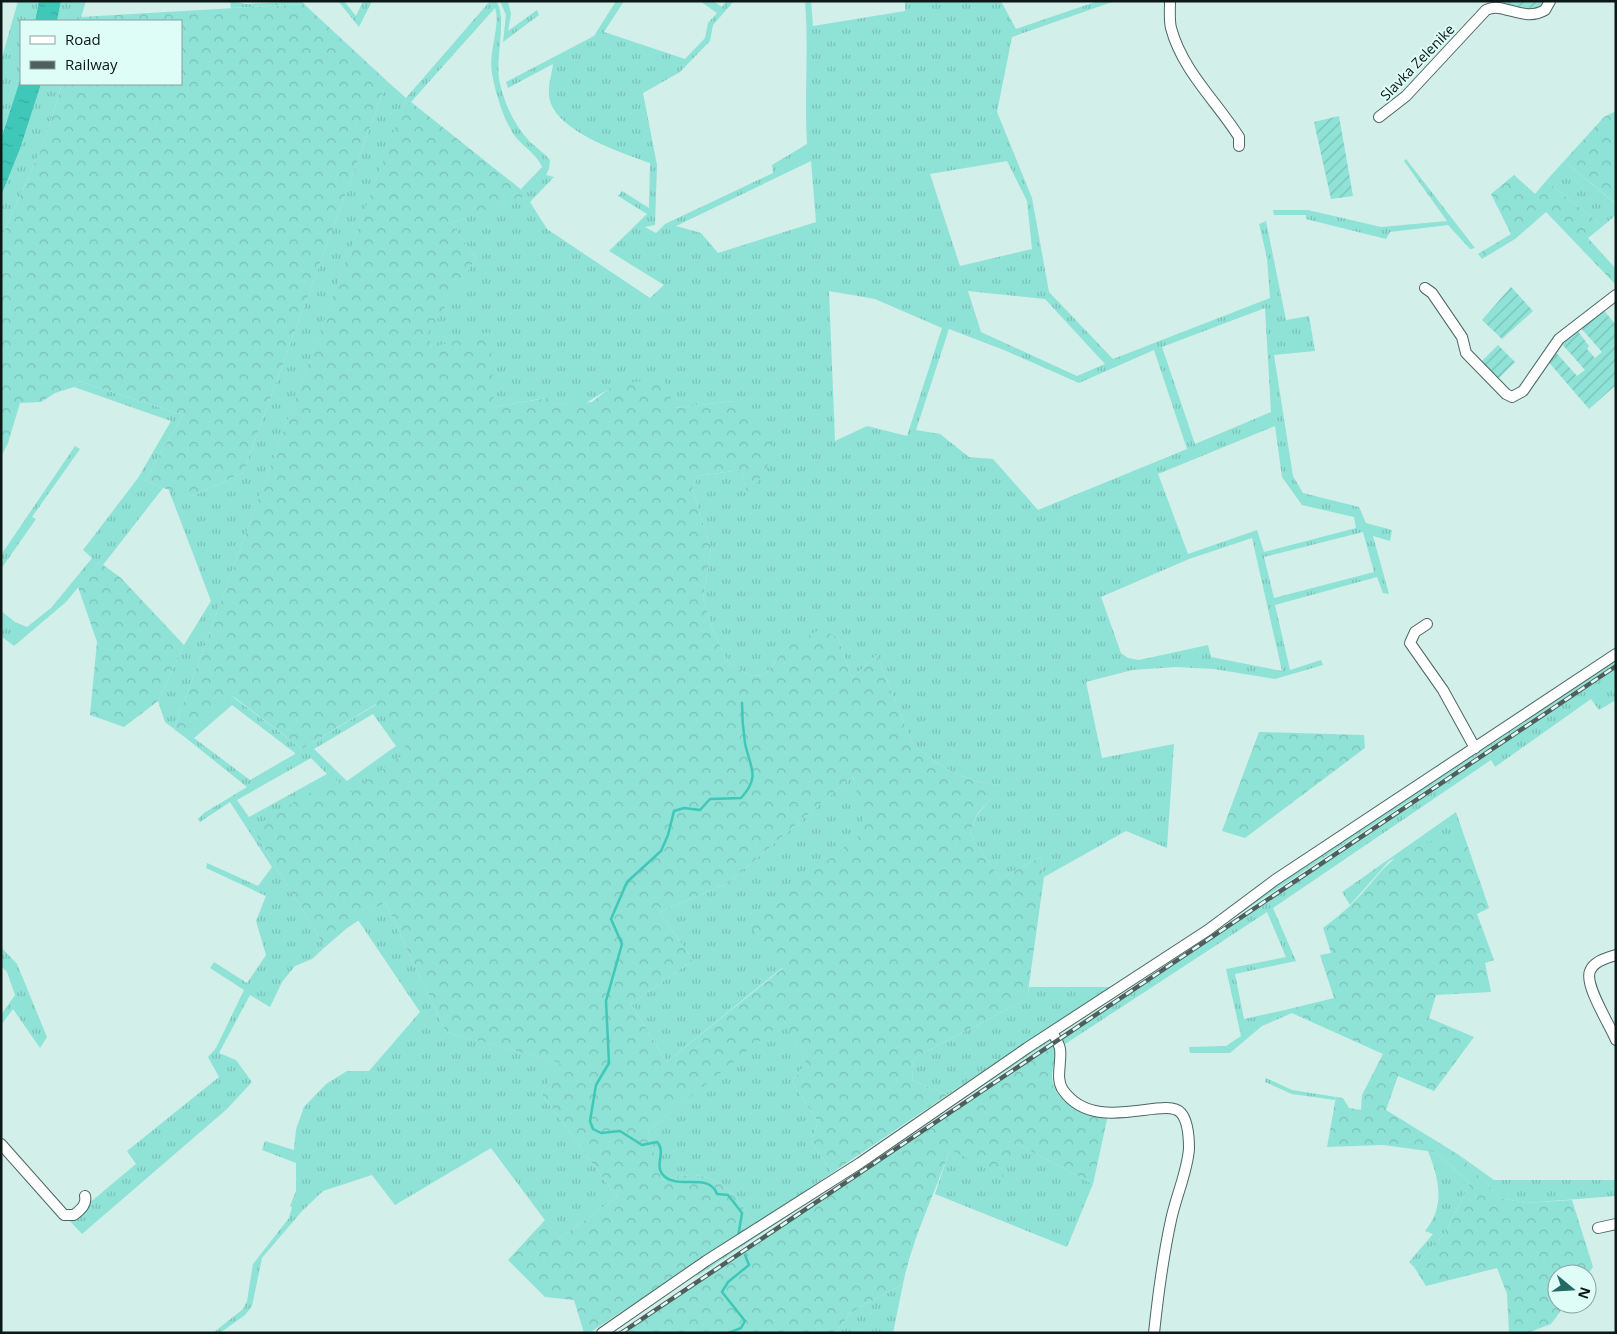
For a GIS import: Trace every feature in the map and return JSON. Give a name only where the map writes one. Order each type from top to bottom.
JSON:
[{"type":"street","points":[[1170,1],[1171,28],[1179,49],[1195,76],[1239,137],[1239,146]]},
{"type":"street","name":"Slavka Zelenike","points":[[1379,117],[1406,96],[1486,10],[1493,8],[1529,15],[1545,10],[1550,1]]},
{"type":"street","points":[[1425,288],[1432,293],[1462,336],[1466,353],[1506,394],[1512,397],[1523,391],[1559,339],[1616,295]]},
{"type":"street","points":[[1427,624],[1415,632],[1410,643],[1443,690],[1476,748]]},
{"type":"street","points":[[602,1333],[739,1240],[860,1163],[1052,1032],[1208,930],[1275,880],[1616,654]]},
{"type":"street","points":[[1616,955],[1598,962],[1590,972],[1589,977],[1593,991],[1616,1040]]},
{"type":"street","points":[[1052,1032],[1060,1048],[1060,1081],[1062,1090],[1085,1108],[1104,1113],[1121,1114],[1169,1108],[1178,1110],[1184,1118],[1188,1136],[1188,1159],[1171,1218],[1154,1333]]},
{"type":"street","points":[[1,1144],[64,1215],[74,1216],[82,1208],[86,1200],[85,1196]]},
{"type":"street","points":[[1598,1228],[1616,1224]]},
{"type":"green space","points":[[18,1],[39,1],[35,20],[20,20],[20,80],[1,139],[1,61]]},
{"type":"green space","points":[[61,1],[86,1],[80,20],[57,20]]},
{"type":"green space","points":[[230,1],[246,4],[302,1],[304,4],[231,8]]},
{"type":"green space","points":[[338,1],[344,1],[356,16],[363,1],[372,1],[359,27]]},
{"type":"green space","points":[[490,1],[496,1],[501,17],[499,74],[502,92],[511,115],[520,129],[530,142],[550,160],[546,175],[554,177],[530,202],[547,229],[650,298],[664,285],[609,251],[647,214],[618,196],[622,191],[649,208],[650,163],[590,138],[574,129],[562,119],[553,108],[549,95],[553,64],[508,88],[506,82],[594,36],[616,1],[624,1],[604,32],[685,59],[705,38],[708,23],[717,13],[700,1],[713,1],[722,7],[726,1],[734,1],[713,25],[710,41],[680,72],[643,93],[657,165],[655,225],[645,227],[656,233],[665,224],[773,173],[772,165],[807,144],[805,1],[811,1],[813,26],[905,11],[905,1],[1001,1],[1016,29],[1098,1],[1115,1],[1012,37],[997,112],[1032,198],[1049,292],[1113,359],[1270,298],[1267,258],[1259,224],[1266,221],[1286,320],[1309,316],[1315,351],[1274,355],[1293,476],[1303,493],[1359,507],[1366,523],[1392,530],[1390,541],[1373,536],[1389,594],[1383,593],[1377,577],[1275,605],[1290,670],[1321,660],[1323,665],[1275,679],[1214,669],[1176,667],[1132,670],[1086,682],[1102,758],[1174,744],[1167,848],[1126,831],[1044,877],[1040,857],[1000,879],[970,834],[977,815],[1002,786],[975,781],[954,773],[932,760],[913,745],[877,655],[852,678],[838,638],[785,648],[765,675],[750,676],[728,662],[713,631],[703,598],[711,548],[692,489],[698,476],[741,470],[748,496],[735,401],[674,408],[612,387],[586,403],[555,405],[546,398],[494,407],[432,347],[426,335],[476,258],[451,223],[527,195],[521,189],[542,167],[514,135],[506,121],[497,96],[491,65],[496,23],[495,8],[411,102],[406,99],[174,729],[165,722],[158,701],[184,645],[211,601],[168,488],[192,496],[243,473],[387,81],[406,98]],"holes":[[[811,161],[816,222],[718,253],[701,233],[676,226]],[[1007,161],[1027,201],[1032,249],[960,266],[930,174]],[[829,291],[875,299],[942,328],[907,436],[867,426],[835,441]],[[968,291],[1045,299],[1105,364],[1077,376],[981,332]],[[1265,308],[1271,412],[1195,444],[1162,347]],[[949,329],[1004,350],[1079,383],[1154,350],[1187,449],[1038,510],[993,459],[969,457],[940,434],[916,430]],[[1275,426],[1282,477],[1302,505],[1354,517],[1356,528],[1264,552],[1257,530],[1188,554],[1158,474]],[[1363,532],[1374,572],[1274,598],[1264,557]],[[1252,538],[1282,671],[1211,657],[1208,645],[1139,660],[1128,658],[1121,653],[1101,597],[1189,559]]]},
{"type":"green space","points":[[500,1],[508,1],[511,14],[508,31],[537,10],[539,15],[503,42],[506,15]]},
{"type":"green space","points":[[1488,1],[1545,1],[1539,9],[1516,11]]},
{"type":"green space","points":[[304,4],[387,81],[243,473],[192,496],[163,488],[145,480],[183,415],[79,381],[74,387],[55,393],[41,402],[20,403],[8,443],[1,457],[1,238],[45,140],[62,85],[182,85],[182,20],[80,20],[81,17]]},
{"type":"green space","points":[[41,85],[62,85],[45,140],[1,238],[1,196],[20,149]]},
{"type":"green space","points":[[406,98],[528,195],[451,223],[476,258],[427,335],[432,347],[490,332],[494,407],[547,398],[555,405],[592,402],[615,384],[664,379],[674,408],[735,401],[759,418],[775,453],[748,497],[741,470],[698,476],[692,489],[711,548],[703,598],[713,631],[728,662],[750,676],[765,675],[785,648],[821,629],[838,638],[852,678],[877,655],[913,745],[932,760],[954,773],[975,781],[1003,786],[977,814],[970,834],[1000,879],[1040,857],[1044,877],[1027,999],[914,1058],[912,1080],[947,1095],[832,1173],[811,1141],[818,1122],[792,1082],[806,1063],[784,1021],[648,1131],[661,1180],[691,1175],[712,1179],[721,1184],[737,1199],[754,1225],[589,1333],[584,1333],[574,1300],[545,1297],[508,1260],[545,1220],[559,1239],[617,1197],[541,1093],[560,1063],[446,1032],[385,902],[346,929],[325,947],[252,828],[334,778],[350,793],[408,751],[376,704],[302,749],[234,697],[186,738],[174,729]],"holes":[[[853,776],[865,831],[748,924],[783,968],[667,1062],[631,1004],[693,960],[659,912],[728,883]]]},
{"type":"green space","points":[[1616,111],[1616,201],[1614,202],[1564,161],[1604,117]]},
{"type":"green space","points":[[1339,116],[1353,196],[1331,199],[1314,122]]},
{"type":"green space","points":[[1406,159],[1475,248],[1470,249],[1448,225],[1390,232],[1386,239],[1306,219],[1306,215],[1274,215],[1273,210],[1308,210],[1381,227],[1447,221],[1404,161]]},
{"type":"green space","points":[[1564,161],[1616,204],[1616,215],[1603,226],[1546,181]]},
{"type":"green space","points":[[1514,175],[1535,194],[1546,181],[1603,226],[1588,238],[1616,269],[1616,285],[1546,212],[1515,239],[1482,259],[1478,254],[1511,234],[1491,194]]},
{"type":"green space","points":[[1511,287],[1533,311],[1502,339],[1482,320]]},
{"type":"green space","points":[[1602,308],[1616,325],[1616,385],[1589,409],[1546,359],[1553,349],[1577,376],[1585,370],[1561,343],[1577,330],[1589,346],[1587,349],[1595,358],[1602,352],[1580,327]]},
{"type":"green space","points":[[1498,345],[1515,362],[1493,384],[1476,367]]},
{"type":"green space","points":[[79,381],[183,415],[145,480],[163,488],[103,565],[99,562],[66,602],[14,646],[1,636],[1,611],[15,622],[27,627],[51,608],[92,558],[83,550],[138,478],[171,421],[74,387]]},
{"type":"green space","points":[[75,446],[80,449],[32,517],[36,519],[1,569],[1,555]]},
{"type":"green space","points":[[99,562],[121,578],[184,645],[158,701],[124,727],[90,715],[97,642],[78,587]]},
{"type":"green space","points":[[1616,658],[1616,663],[1055,1037],[1054,1032]]},
{"type":"green space","points":[[1616,668],[1616,700],[1599,710],[1591,699],[1495,767],[1491,760],[1273,908],[1296,961],[1235,974],[1244,1019],[1285,1010],[1292,1013],[1262,1026],[1230,1053],[1190,1053],[1189,1047],[1226,1046],[1241,1036],[1226,969],[1286,957],[1267,912],[1059,1048],[1057,1041]]},
{"type":"green space","points":[[233,697],[302,749],[377,704],[409,751],[350,794],[252,828],[325,947],[312,959],[295,966],[282,982],[270,1007],[250,995],[219,1053],[236,1060],[252,1082],[227,1109],[82,1234],[69,1220],[136,1164],[127,1151],[219,1077],[208,1057],[216,1048],[244,990],[210,968],[214,962],[247,983],[266,955],[256,921],[266,896],[206,868],[207,863],[258,886],[272,867],[230,802],[200,822],[198,819],[204,813],[247,787],[186,738]],"holes":[[[232,705],[295,753],[295,754],[250,780],[194,738]],[[373,714],[396,746],[347,781],[314,749]],[[311,758],[327,774],[249,817],[237,800]]]},
{"type":"green space","points":[[1259,732],[1364,735],[1365,748],[1245,838],[1222,831]]},
{"type":"green space","points":[[853,776],[866,831],[838,855],[783,967],[667,1062],[631,1004],[693,960],[659,912],[728,883]]},
{"type":"green space","points":[[1456,812],[1466,841],[1436,841],[1389,861],[1350,905],[1342,892]]},
{"type":"green space","points":[[1436,841],[1466,841],[1489,908],[1477,914],[1494,960],[1485,963],[1491,992],[1436,995],[1429,1018],[1474,1037],[1434,1091],[1398,1076],[1386,1110],[1459,1155],[1500,1198],[1526,1203],[1572,1200],[1592,1264],[1547,1264],[1547,1314],[1558,1314],[1551,1324],[1527,1333],[1509,1333],[1507,1294],[1497,1268],[1426,1286],[1414,1267],[1445,1233],[1470,1183],[1435,1152],[1383,1145],[1327,1147],[1336,1097],[1343,1098],[1349,1108],[1361,1110],[1362,1095],[1383,1054],[1285,1010],[1334,998],[1320,955],[1331,953],[1323,928],[1350,906],[1396,858],[1406,851]]},
{"type":"green space","points":[[385,902],[446,1032],[561,1063],[541,1093],[617,1197],[559,1239],[491,1148],[395,1205],[372,1175],[323,1191],[302,1211],[262,1258],[252,1306],[245,1315],[220,1333],[213,1333],[243,1309],[247,1301],[253,1264],[289,1218],[292,1207],[290,1206],[296,1191],[296,1163],[262,1150],[265,1141],[294,1150],[296,1129],[304,1107],[326,1084],[347,1071],[369,1071],[420,1012],[358,920]]},
{"type":"green space","points":[[1,947],[17,964],[47,1037],[40,1048],[13,1009],[1,1025],[1,1015],[15,995],[7,972],[1,966]]},
{"type":"green space","points":[[1029,987],[1111,987],[947,1095],[912,1080],[914,1058],[1027,999]]},
{"type":"green space","points":[[784,1020],[806,1063],[792,1082],[818,1122],[811,1141],[832,1173],[754,1225],[737,1199],[721,1184],[712,1179],[691,1175],[660,1180],[648,1131]]},
{"type":"green space","points":[[1046,1035],[1052,1040],[696,1277],[700,1268]]},
{"type":"green space","points":[[1054,1044],[1055,1056],[1052,1075],[1058,1093],[1064,1100],[1081,1109],[1108,1115],[1093,1184],[1017,1144],[1002,1178],[950,1149],[912,1250],[903,1284],[850,1313],[836,1333],[624,1333]]},
{"type":"green space","points":[[1266,1078],[1292,1090],[1336,1097],[1335,1100],[1292,1094],[1265,1082]]},
{"type":"green space","points":[[1017,1144],[1093,1184],[1067,1247],[935,1194],[950,1149]]},
{"type":"green space","points":[[1428,1151],[1435,1152],[1470,1183],[1445,1233],[1414,1267],[1409,1262],[1433,1234],[1425,1231],[1432,1222],[1438,1202],[1437,1182]]},
{"type":"green space","points":[[1459,1155],[1494,1180],[1616,1180],[1616,1196],[1526,1203],[1500,1198]]},
{"type":"green space","points":[[903,1284],[893,1333],[836,1333],[850,1313]]},
{"type":"water","points":[[39,1],[61,1],[57,20],[35,20]]},
{"type":"water","points":[[20,80],[20,85],[41,85],[20,149],[1,196],[1,139]]},
{"type":"waterway","points":[[738,1237],[742,1213],[728,1195],[717,1194],[713,1187],[701,1182],[677,1182],[670,1180],[661,1172],[661,1150],[657,1142],[642,1145],[620,1131],[601,1133],[593,1129],[590,1121],[596,1085],[609,1063],[606,1001],[622,944],[611,919],[627,882],[661,851],[668,835],[674,811],[684,808],[700,810],[710,799],[741,798],[751,784],[752,772],[745,743],[742,703]]},
{"type":"waterway","points":[[729,1333],[741,1328],[745,1321],[722,1292],[728,1282],[749,1265],[745,1255]]},
{"type":"railway","points":[[621,1333],[1616,666]]}]
